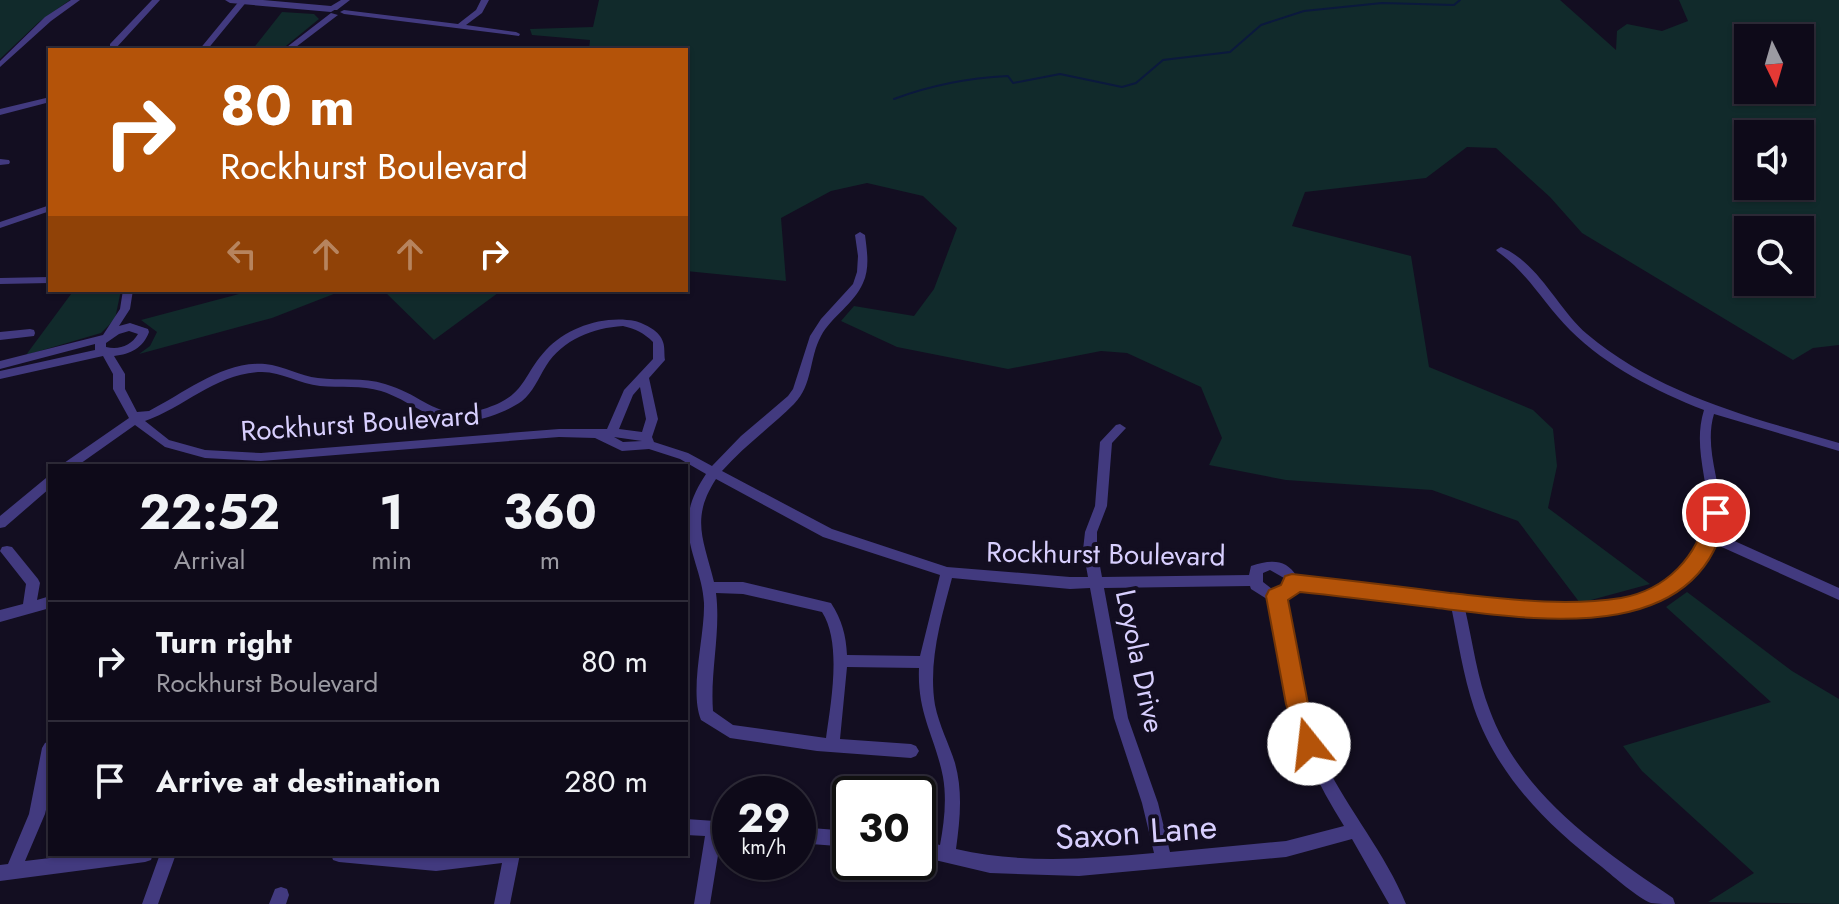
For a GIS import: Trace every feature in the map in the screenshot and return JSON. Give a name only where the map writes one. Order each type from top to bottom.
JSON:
[{"type":"street","points":[[0,65],[48,19],[76,0]]},
{"type":"street","points":[[113,46],[156,0]]},
{"type":"street","points":[[230,0],[337,9],[516,34]]},
{"type":"street","points":[[461,26],[479,11],[485,0]]},
{"type":"street","points":[[205,48],[243,1]]},
{"type":"street","points":[[290,48],[337,9]]},
{"type":"street","points":[[0,112],[48,100]]},
{"type":"street","points":[[0,225],[48,209]]},
{"type":"street","points":[[860,235],[864,258],[862,276],[846,301],[817,332],[802,385],[792,399],[713,470],[703,489],[694,526],[709,587],[706,715],[730,731],[832,745],[911,751]]},
{"type":"street","points":[[1501,250],[1521,261],[1559,313],[1596,347],[1656,385],[1710,409],[1839,447]]},
{"type":"street","points":[[0,281],[48,280]]},
{"type":"street","points":[[105,352],[99,346],[125,309],[128,292]]},
{"type":"street","points":[[119,374],[144,332],[133,327],[125,309]]},
{"type":"street","points":[[71,464],[136,420],[153,416],[194,390],[231,372],[275,369],[316,382],[379,386],[428,413],[469,417],[501,408],[522,395],[538,378],[550,353],[568,339],[613,324],[646,329],[658,341],[659,360],[644,380],[628,393],[605,435]]},
{"type":"street","points":[[0,365],[133,327]]},
{"type":"street","points":[[0,336],[30,333]]},
{"type":"street","points":[[0,375],[122,351],[136,345]]},
{"type":"street","name":"Rockhurst Boulevard","points":[[105,352],[119,374],[119,389],[136,420],[165,443],[233,457],[559,433],[605,435],[622,447],[648,441],[713,470],[828,533],[947,572],[1043,582],[1254,580]]},
{"type":"street","points":[[644,380],[652,419],[648,441]]},
{"type":"street","name":"Rockhurst Boulevard","points":[[1276,596],[1260,589],[1254,580],[1256,570],[1270,565],[1287,572],[1292,582],[1538,612],[1624,606],[1664,590],[1685,576],[1706,552],[1712,537],[1716,497],[1703,437],[1703,424],[1710,409]]},
{"type":"street","name":"Loyola Drive","points":[[1120,428],[1106,442],[1101,506],[1091,532],[1121,718],[1150,803],[1164,861]]},
{"type":"street","points":[[0,523],[48,483]]},
{"type":"street","points":[[1712,537],[1839,594]]},
{"type":"street","points":[[7,551],[33,583],[29,608]]},
{"type":"street","points":[[947,572],[926,662],[928,705],[951,778],[953,800],[947,855]]},
{"type":"street","points":[[1292,582],[1290,590],[1276,596],[1297,704],[1309,744],[1386,876],[1398,904]]},
{"type":"street","points":[[709,587],[743,588],[826,607],[838,626],[839,661],[832,745]]},
{"type":"street","points":[[1457,601],[1488,725],[1520,778],[1578,841],[1667,904]]},
{"type":"street","points":[[0,616],[48,603]]},
{"type":"street","points":[[839,661],[926,662]]},
{"type":"street","points":[[6,872],[37,814],[47,780]]},
{"type":"street","points":[[688,827],[712,829]]},
{"type":"street","name":"Saxon Lane","points":[[936,852],[1032,869],[1286,849],[1357,830]]},
{"type":"street","points":[[6,872],[130,856]]},
{"type":"street","points":[[150,904],[167,856]]},
{"type":"street","points":[[361,856],[436,863],[493,856]]},
{"type":"street","points":[[502,904],[509,856]]},
{"type":"street","points":[[702,904],[712,867]]},
{"type":"green space","points":[[0,0],[70,0],[39,22],[0,59]]},
{"type":"green space","points":[[599,0],[1560,0],[1616,50],[1617,31],[1627,24],[1662,31],[1688,21],[1679,0],[1839,0],[1839,345],[1813,348],[1793,360],[1582,233],[1550,197],[1496,148],[1467,147],[1426,178],[1305,192],[1292,226],[1411,256],[1429,367],[1533,410],[1553,429],[1557,466],[1548,508],[1650,584],[1580,603],[1518,521],[1432,490],[1286,480],[1209,465],[1222,438],[1201,387],[1127,353],[1101,351],[1008,369],[897,347],[841,321],[854,306],[914,316],[934,289],[957,228],[923,196],[867,183],[831,191],[781,218],[786,281],[688,271],[688,48],[589,48],[590,40],[532,35],[530,29],[593,27]]},
{"type":"green space","points":[[282,12],[314,14],[319,19],[283,48],[254,48]]},
{"type":"green space","points":[[73,292],[121,292],[115,319],[101,333],[26,355]]},
{"type":"green space","points":[[246,292],[339,292],[272,318],[139,354],[150,346],[157,332],[141,320]]},
{"type":"green space","points":[[385,292],[499,292],[434,340]]},
{"type":"green space","points":[[1687,592],[1792,671],[1839,699],[1839,904],[1708,902],[1754,873],[1642,771],[1623,746],[1771,702],[1666,607]]},
{"type":"waterway","points":[[894,99],[950,83],[1008,76],[1013,83],[1060,74],[1122,87],[1136,83],[1163,60],[1230,52],[1261,25],[1304,11],[1382,3],[1454,5],[1460,0]]},
{"type":"route","points":[[1309,744],[1297,704],[1276,596],[1290,590],[1292,582],[1538,612],[1597,611],[1645,599],[1685,576],[1706,552],[1716,513]]}]
